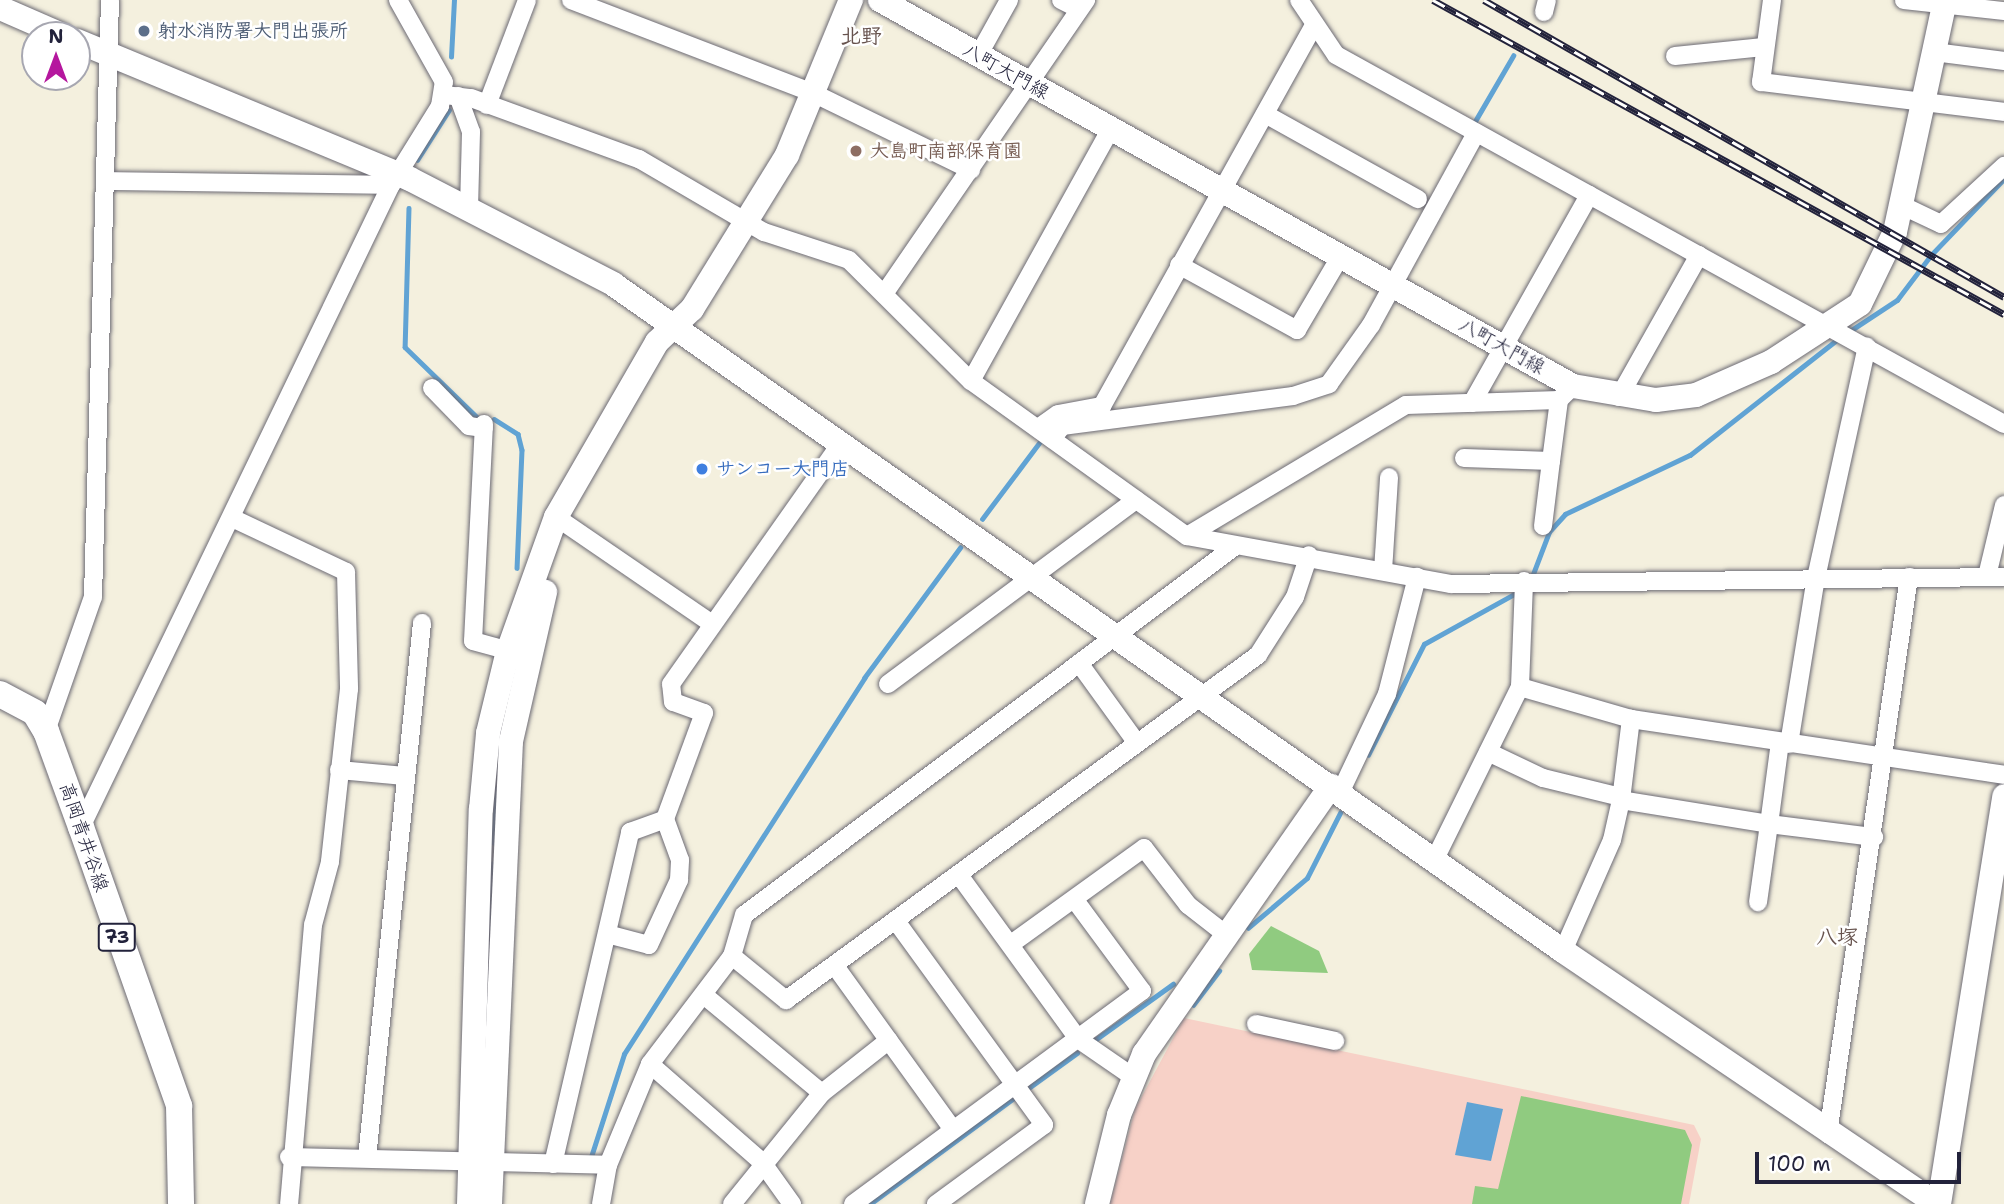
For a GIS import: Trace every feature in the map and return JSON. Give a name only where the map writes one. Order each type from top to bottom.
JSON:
[{"type":"main road","name":"高岡青井谷線","points":[[0,694],[35,713],[46,731],[81,827],[179,1106],[181,1204]]},
{"type":"street","points":[[46,731],[93,597],[107,181],[110,0]]},
{"type":"street","points":[[398,0],[471,132],[469,206]]},
{"type":"street","points":[[487,105],[527,0]]},
{"type":"street","points":[[571,0],[811,92],[971,170]]},
{"type":"street","points":[[490,1204],[481,1162],[481,810],[488,733],[562,521],[635,402],[671,351],[676,330],[747,222],[787,155],[851,0]]},
{"type":"street","name":"八町大門線","points":[[880,0],[978,57],[1503,346],[1566,393],[1619,397],[1696,395],[1771,362],[1860,304],[1877,279],[1900,205],[1925,101],[1944,2]]},
{"type":"street","points":[[978,57],[1009,0]]},
{"type":"street","points":[[884,293],[1082,5],[1061,0]]},
{"type":"street","points":[[1299,0],[1336,55],[2004,424]]},
{"type":"street","points":[[1772,0],[1761,82],[2004,112]]},
{"type":"street","points":[[1904,0],[1944,2],[2004,11]]},
{"type":"street","points":[[0,8],[30,21]]},
{"type":"street","points":[[1045,433],[1058,414],[1102,406],[1178,265],[1314,25]]},
{"type":"street","points":[[91,47],[394,179],[469,206],[613,284],[676,330],[769,388],[841,443],[1200,698],[1336,790],[1563,951],[1828,1134],[1938,1204],[2004,796]]},
{"type":"street","points":[[1675,56],[1765,47]]},
{"type":"street","points":[[1934,52],[2004,61]]},
{"type":"street","points":[[451,96],[487,105],[639,159],[747,222],[849,260],[971,381],[1187,536],[1234,547],[1309,555],[1451,584],[1996,577],[2004,505]]},
{"type":"street","points":[[81,827],[394,179],[451,96]]},
{"type":"street","points":[[1265,114],[1418,199]]},
{"type":"street","points":[[971,381],[1110,130]]},
{"type":"street","points":[[1045,433],[1062,426],[1315,391],[1341,374],[1476,133]]},
{"type":"street","points":[[1900,205],[1941,224],[2004,166]]},
{"type":"street","points":[[107,181],[394,179]]},
{"type":"street","points":[[1472,403],[1589,195]]},
{"type":"street","points":[[1619,397],[1699,255]]},
{"type":"street","points":[[1178,265],[1297,330],[1340,257]]},
{"type":"street","points":[[1758,902],[1769,824],[1816,578],[1867,347]]},
{"type":"street","points":[[432,388],[469,426],[484,426],[473,641],[517,653]]},
{"type":"street","points":[[1187,536],[1406,405],[1472,403],[1566,393],[1551,461],[1543,526]]},
{"type":"street","points":[[607,934],[649,945],[679,880],[680,860],[665,819],[704,713],[673,702],[671,684],[841,443]]},
{"type":"street","points":[[1464,458],[1551,461]]},
{"type":"street","points":[[1383,571],[1389,477]]},
{"type":"street","points":[[888,684],[1136,500]]},
{"type":"street","points":[[232,518],[346,572],[349,689],[330,862],[313,925],[289,1157],[289,1204]]},
{"type":"street","points":[[562,521],[712,624]]},
{"type":"street","points":[[601,1204],[608,1166],[650,1064],[705,996],[732,956],[744,915],[1234,547]]},
{"type":"street","points":[[732,956],[786,1000],[835,966],[1258,655],[1295,597],[1309,555]]},
{"type":"street","points":[[1097,1204],[1133,1077],[1224,933],[1336,790],[1387,694],[1417,577]]},
{"type":"street","points":[[1828,1134],[1886,757],[1909,577]]},
{"type":"street","points":[[1434,861],[1520,687],[1524,581]]},
{"type":"street","points":[[367,1158],[422,623]]},
{"type":"street","points":[[1079,663],[1137,743]]},
{"type":"street","points":[[1520,687],[1631,719],[2004,775]]},
{"type":"street","points":[[1563,951],[1612,840],[1621,799],[1631,719]]},
{"type":"street","points":[[1488,752],[1544,778],[1621,799],[1769,824],[1874,837]]},
{"type":"street","points":[[339,770],[405,776]]},
{"type":"street","points":[[553,1164],[630,832],[665,819]]},
{"type":"street","points":[[1011,944],[1144,848],[1188,905],[1224,933]]},
{"type":"street","points":[[959,875],[1078,1039],[1133,1077]]},
{"type":"street","points":[[853,1204],[952,1128],[1142,991],[1075,900]]},
{"type":"street","points":[[896,920],[1044,1125],[940,1203]]},
{"type":"street","points":[[835,966],[952,1128]]},
{"type":"street","points":[[705,996],[822,1093]]},
{"type":"street","points":[[1255,1024],[1335,1041]]},
{"type":"street","points":[[732,1204],[762,1161],[822,1093],[889,1040]]},
{"type":"street","points":[[650,1064],[762,1161],[792,1204]]},
{"type":"street","points":[[289,1157],[608,1166]]},
{"type":"street","points":[[469,1204],[481,1162]]},
{"type":"shaded area","points":[[1184,1018],[1694,1125],[1701,1139],[1689,1204],[1110,1204],[1135,1109]]},
{"type":"green space","points":[[1271,926],[1319,951],[1328,973],[1252,970],[1249,954]]},
{"type":"green space","points":[[1521,1096],[1685,1130],[1692,1145],[1681,1204],[1472,1204],[1475,1186],[1498,1189]]},
{"type":"water","points":[[1467,1102],[1503,1109],[1491,1161],[1455,1155]]},
{"type":"waterway","points":[[451,57],[454,0]]},
{"type":"waterway","points":[[1474,123],[1513,56]]},
{"type":"waterway","points":[[417,160],[449,110]]},
{"type":"waterway","points":[[1847,333],[1897,300],[1931,255],[2004,179]]},
{"type":"waterway","points":[[409,208],[405,347],[477,417]]},
{"type":"waterway","points":[[1533,574],[1549,532],[1565,514],[1690,455],[1839,338]]},
{"type":"waterway","points":[[494,419],[518,434],[522,450],[517,568]]},
{"type":"waterway","points":[[982,519],[1042,439]]},
{"type":"waterway","points":[[591,1157],[624,1054],[864,678],[960,548]]},
{"type":"waterway","points":[[1368,755],[1424,644],[1516,593]]},
{"type":"waterway","points":[[493,843],[497,788]]},
{"type":"waterway","points":[[1248,928],[1307,878],[1340,813]]},
{"type":"waterway","points":[[489,940],[492,864]]},
{"type":"waterway","points":[[1193,1005],[1219,971]]},
{"type":"waterway","points":[[1095,1040],[1173,984]]},
{"type":"waterway","points":[[1030,1087],[1077,1053]]},
{"type":"waterway","points":[[870,1204],[1014,1098]]},
{"type":"railway","points":[[1433,0],[2004,314]]},
{"type":"railway","points":[[1484,0],[2004,297]]},
{"type":"place","name":"射水消防署大門出張所","points":[[144,31]]},
{"type":"place","name":"大島町南部保育園","points":[[856,151]]},
{"type":"place","name":"サンコー大門店","points":[[702,469]]},
{"type":"district","name":"北野","points":[[861,36]]},
{"type":"district","name":"八塚","points":[[1837,937]]}]
